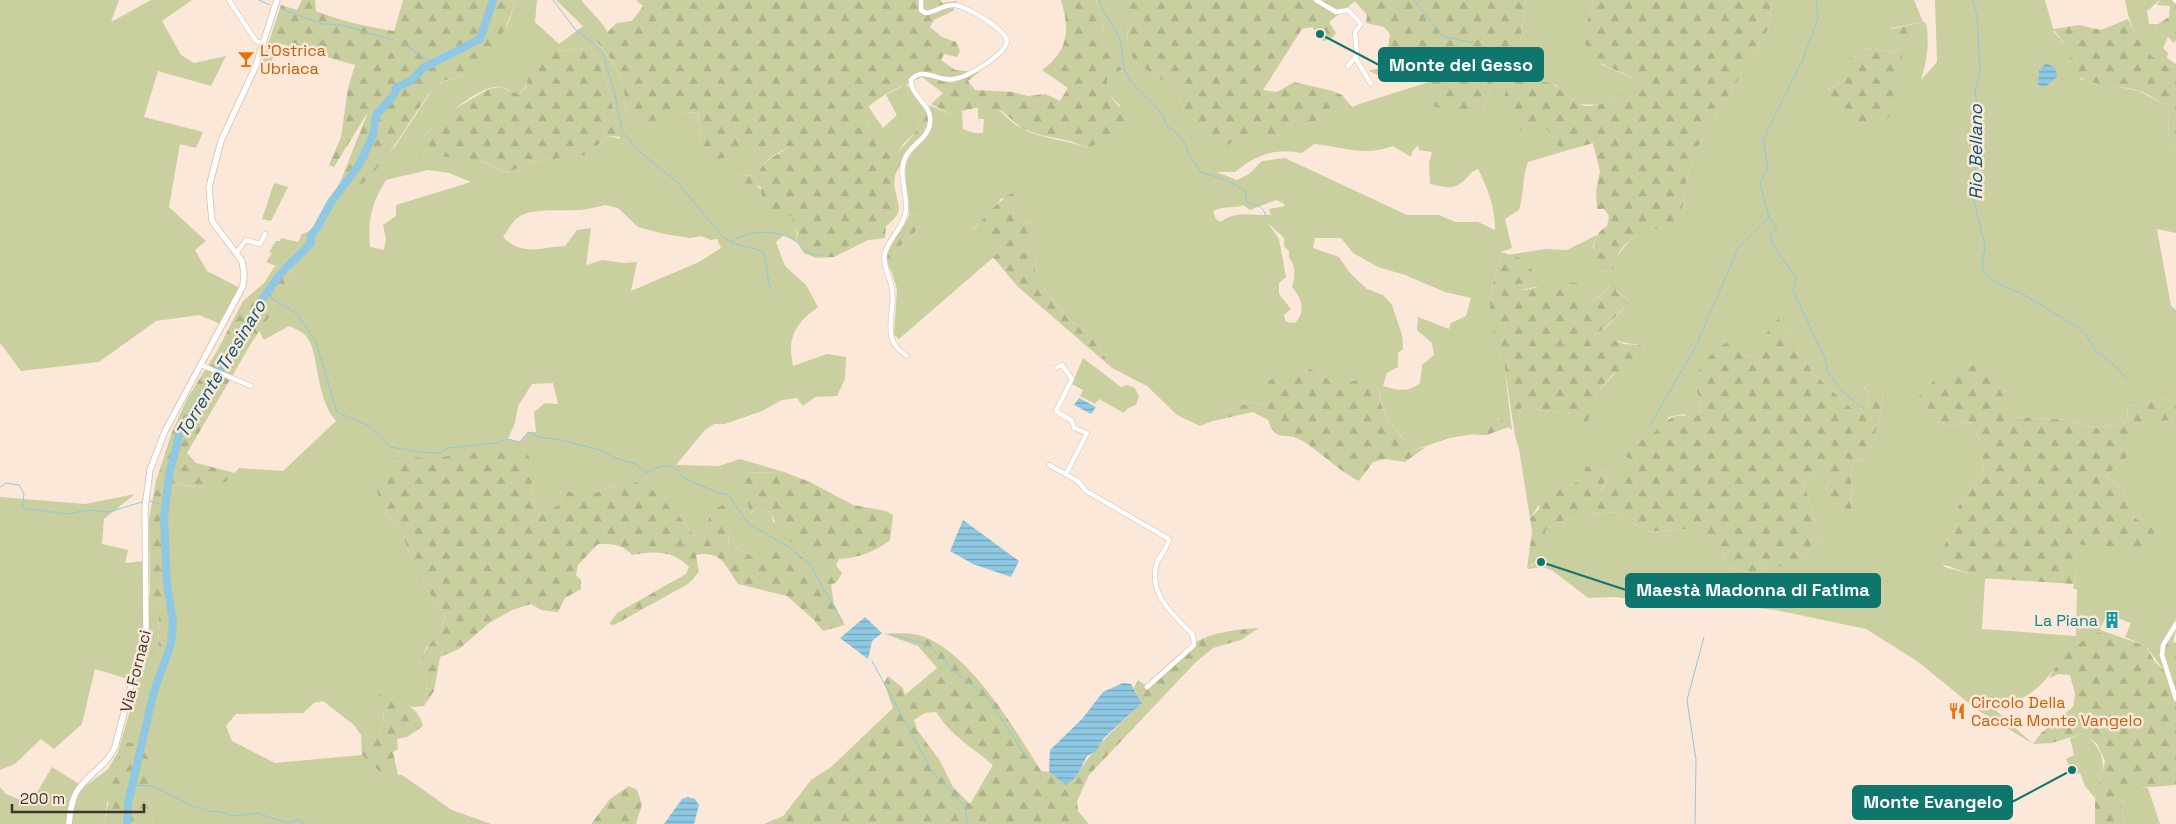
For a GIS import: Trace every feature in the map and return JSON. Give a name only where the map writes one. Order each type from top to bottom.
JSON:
[{"type":"main road","points":[[237,252],[212,221],[209,188],[221,141],[264,44],[277,0]]},
{"type":"main road","name":"Via Fornaci","points":[[69,824],[78,791],[108,760],[116,747],[144,636],[147,614],[145,508],[148,482],[158,445],[242,286],[244,267],[237,252]]},
{"type":"street","points":[[230,0],[256,40],[264,44]]},
{"type":"street","points":[[907,356],[894,343],[890,334],[893,290],[884,260],[886,249],[905,216],[903,172],[905,158],[926,134],[930,124],[929,113],[911,86],[910,80],[917,74],[923,73],[944,80],[960,77],[999,54],[1005,49],[1007,41],[1001,29],[962,7],[950,5],[926,14],[921,10],[921,0]]},
{"type":"street","points":[[1316,0],[1336,12],[1348,10],[1361,24],[1355,32],[1356,59],[1371,84]]},
{"type":"street","points":[[1348,66],[1356,59]]},
{"type":"street","points":[[237,252],[246,240],[260,244],[264,234]]},
{"type":"street","points":[[201,364],[251,386]]},
{"type":"street","points":[[1056,368],[1062,365],[1072,379],[1072,384],[1056,411],[1072,421],[1074,428],[1087,433],[1066,474]]},
{"type":"street","points":[[1049,465],[1078,481],[1086,491],[1169,539],[1158,560],[1153,580],[1163,604],[1193,635],[1194,645],[1147,687]]},
{"type":"street","points":[[2176,624],[2163,645],[2162,655],[2176,699]]},
{"type":"green space","points":[[0,0],[119,0],[111,22],[151,0],[192,0],[162,21],[181,55],[194,63],[226,56],[211,86],[158,71],[144,117],[203,132],[196,148],[180,144],[169,207],[206,241],[195,250],[207,271],[242,289],[223,325],[199,315],[156,321],[99,362],[21,371],[0,343]]},
{"type":"green space","points":[[302,0],[315,0],[316,11],[335,18],[364,26],[394,31],[403,0],[516,0],[508,22],[491,52],[476,68],[462,76],[441,82],[434,87],[390,152],[370,177],[358,188],[341,180],[368,112],[334,167],[329,165],[341,137],[348,88],[355,65],[281,44],[269,65],[263,60],[281,5],[297,10]]},
{"type":"green space","points":[[516,0],[537,0],[535,22],[559,44],[583,26],[556,0],[581,0],[608,33],[597,43],[620,75],[626,115],[638,128],[676,114],[698,112],[700,142],[753,151],[773,143],[789,147],[767,161],[760,169],[758,175],[736,176],[756,186],[777,201],[793,220],[796,230],[796,241],[784,235],[776,242],[785,266],[806,285],[818,307],[798,325],[792,339],[791,356],[793,366],[827,354],[846,357],[845,379],[837,396],[815,397],[803,406],[797,398],[782,400],[762,411],[725,424],[714,424],[704,431],[676,465],[719,466],[740,459],[784,472],[743,473],[751,513],[755,508],[771,512],[773,521],[817,562],[828,568],[821,582],[810,564],[767,543],[767,564],[728,543],[730,523],[712,510],[704,532],[693,535],[685,523],[625,477],[602,491],[595,493],[580,494],[561,490],[563,502],[541,515],[531,497],[532,481],[521,468],[500,454],[480,451],[439,459],[396,456],[385,512],[401,532],[419,578],[445,616],[438,637],[426,648],[420,661],[427,684],[424,706],[412,707],[392,698],[377,707],[384,710],[383,724],[378,735],[361,735],[354,725],[323,701],[314,703],[303,713],[236,714],[226,726],[232,741],[275,763],[362,755],[381,773],[402,775],[452,810],[491,824],[154,824],[148,798],[148,776],[155,757],[107,802],[105,824],[0,824],[0,787],[6,794],[30,804],[52,767],[84,787],[108,769],[118,752],[138,682],[95,669],[82,724],[54,749],[41,739],[15,764],[0,770],[0,497],[85,504],[135,494],[104,519],[102,544],[128,550],[125,563],[145,561],[150,600],[159,608],[158,662],[173,628],[167,584],[164,519],[166,497],[174,483],[193,487],[210,487],[232,476],[239,468],[283,471],[336,421],[324,399],[313,351],[305,335],[289,326],[264,340],[259,331],[272,313],[280,292],[298,275],[266,262],[272,253],[269,252],[276,241],[280,241],[281,238],[298,242],[302,234],[317,228],[341,180],[358,188],[396,145],[436,84],[465,75],[508,24]],"holes":[[[590,48],[603,68],[620,139],[608,136],[586,155],[530,162],[508,173],[424,136],[460,105],[482,91],[500,87],[519,94],[557,51]],[[428,170],[449,173],[471,182],[396,205],[396,216],[383,225],[386,239],[384,250],[370,247],[370,220],[374,204],[386,180]],[[605,205],[618,208],[638,227],[690,238],[701,236],[711,240],[717,239],[721,248],[699,262],[631,291],[637,262],[624,263],[602,260],[586,265],[591,228],[577,230],[565,246],[540,249],[518,247],[503,237],[515,220],[526,213],[588,209]],[[553,383],[558,404],[545,403],[534,412],[536,432],[528,432],[520,442],[508,439],[515,423],[518,406],[532,384]]]},
{"type":"green space","points":[[636,0],[941,0],[942,3],[957,1],[953,11],[934,20],[930,27],[942,37],[956,42],[960,51],[957,57],[944,54],[941,60],[955,70],[979,72],[968,81],[975,90],[1012,92],[1028,96],[1046,94],[1060,101],[1068,88],[1042,70],[1058,55],[1065,39],[1066,21],[1061,0],[1096,0],[1104,23],[1101,39],[1113,61],[1122,69],[1107,78],[1107,92],[1129,119],[1111,137],[1088,148],[1070,141],[1040,135],[1021,128],[1002,111],[975,108],[950,114],[931,104],[943,93],[922,77],[914,80],[881,97],[862,114],[879,142],[894,157],[915,133],[924,111],[921,105],[927,110],[929,129],[909,152],[900,165],[895,177],[894,185],[899,209],[893,220],[886,226],[885,238],[868,240],[834,257],[816,258],[804,253],[796,241],[798,234],[791,216],[777,218],[762,205],[761,187],[737,182],[736,176],[758,175],[767,161],[789,147],[773,143],[753,151],[714,160],[700,142],[698,112],[676,114],[638,128],[626,115],[620,75],[597,42],[617,23],[632,21],[643,6]]},
{"type":"green space","points":[[1096,0],[1117,0],[1117,10],[1127,24],[1128,46],[1134,62],[1178,90],[1185,116],[1224,147],[1243,136],[1276,136],[1362,103],[1432,81],[1483,112],[1498,65],[1520,44],[1526,0],[1592,0],[1593,7],[1581,35],[1602,65],[1638,80],[1626,91],[1602,105],[1578,104],[1556,85],[1508,80],[1518,113],[1545,125],[1562,152],[1528,162],[1519,210],[1505,219],[1512,248],[1501,252],[1490,295],[1498,353],[1504,364],[1512,430],[1500,419],[1479,433],[1450,438],[1414,450],[1386,415],[1380,398],[1379,388],[1340,386],[1319,374],[1272,398],[1266,405],[1251,402],[1216,415],[1213,421],[1200,426],[1177,415],[1147,386],[1112,368],[1089,332],[1070,321],[1043,288],[1035,271],[1037,254],[1022,251],[1038,223],[1022,222],[1012,210],[1021,199],[1001,198],[993,212],[972,229],[1003,249],[899,339],[894,335],[897,289],[892,273],[892,265],[896,250],[922,225],[918,214],[909,216],[906,168],[915,147],[926,137],[932,125],[929,105],[950,114],[962,111],[963,129],[974,133],[983,133],[984,119],[978,119],[978,108],[988,108],[1000,111],[1014,124],[1029,132],[1088,148],[1120,106],[1107,92],[1107,78],[1113,62],[1101,39],[1104,23]],"holes":[[[1314,144],[1363,151],[1373,151],[1393,146],[1411,157],[1412,152],[1418,145],[1419,150],[1432,152],[1429,163],[1430,184],[1447,187],[1455,186],[1478,169],[1490,198],[1495,230],[1478,222],[1455,222],[1439,215],[1407,215],[1285,158],[1262,161],[1249,174],[1237,180],[1217,172],[1235,172],[1251,160],[1275,152],[1302,153]],[[1276,200],[1285,206],[1269,209],[1271,215],[1245,214],[1232,216],[1221,222],[1216,219],[1213,211],[1243,205],[1250,210]],[[1268,223],[1284,238],[1284,246],[1289,251],[1289,258],[1293,264],[1294,276],[1292,287],[1300,300],[1302,310],[1295,323],[1286,322],[1284,315],[1291,309],[1279,294],[1279,283],[1286,277],[1279,239]],[[1315,238],[1341,238],[1353,253],[1378,267],[1405,275],[1445,292],[1471,298],[1466,316],[1451,323],[1449,329],[1418,317],[1417,330],[1432,343],[1434,355],[1422,365],[1420,383],[1407,389],[1383,386],[1387,373],[1398,367],[1398,353],[1403,349],[1402,335],[1392,305],[1383,295],[1367,289],[1350,273],[1339,257],[1313,248]]]},
{"type":"green space","points":[[1117,0],[1526,0],[1520,44],[1498,65],[1483,112],[1461,114],[1432,106],[1432,81],[1430,78],[1396,74],[1382,77],[1369,71],[1398,63],[1400,52],[1388,48],[1390,34],[1384,27],[1366,23],[1367,15],[1355,1],[1329,22],[1336,33],[1331,39],[1323,41],[1312,27],[1302,29],[1263,90],[1277,92],[1294,82],[1333,91],[1342,95],[1352,107],[1276,136],[1243,136],[1224,147],[1197,136],[1185,116],[1178,90],[1134,62],[1128,46],[1127,25],[1117,10]]},
{"type":"green space","points":[[1592,0],[1773,0],[1768,29],[1694,154],[1687,178],[1682,211],[1673,225],[1643,233],[1627,242],[1616,259],[1613,270],[1602,272],[1593,268],[1593,250],[1598,234],[1607,226],[1609,216],[1604,209],[1597,209],[1596,191],[1600,171],[1593,143],[1562,152],[1545,126],[1520,131],[1517,113],[1502,109],[1508,80],[1531,80],[1549,83],[1560,88],[1576,102],[1591,106],[1617,96],[1637,80],[1604,65],[1592,55],[1587,47],[1581,35],[1593,7]]},
{"type":"green space","points":[[1773,0],[1914,0],[1923,22],[1891,28],[1899,41],[1899,47],[1895,52],[1865,48],[1863,56],[1845,59],[1846,79],[1827,90],[1860,138],[1905,42],[1926,23],[1928,37],[1927,52],[1921,80],[1937,62],[1935,0],[2045,0],[2054,32],[2075,56],[2080,79],[2139,91],[2168,106],[2169,140],[2176,152],[2176,233],[2157,229],[2171,306],[2176,310],[2176,396],[2128,406],[2127,423],[2094,428],[2068,420],[2013,417],[1996,380],[1923,416],[1953,427],[1965,421],[1975,425],[1977,436],[1987,446],[1982,456],[1984,469],[1958,507],[1958,523],[1942,549],[1942,564],[1945,567],[1985,578],[1982,629],[2076,636],[2077,590],[2073,588],[2077,566],[2072,544],[2152,528],[2135,518],[2122,489],[2106,476],[2127,457],[2141,424],[2176,419],[2176,619],[2162,644],[2161,655],[2165,672],[2146,646],[2125,637],[2131,623],[2107,614],[2100,629],[2103,631],[2085,639],[2072,650],[2038,687],[2025,697],[2009,702],[1988,703],[2033,744],[1976,709],[1917,661],[1866,629],[1776,610],[1684,600],[1652,602],[1615,597],[1588,598],[1553,571],[1543,567],[1527,569],[1534,564],[1545,531],[1554,523],[1589,514],[1615,512],[1646,532],[1687,529],[1715,536],[1724,551],[1725,565],[1760,576],[1766,570],[1760,559],[1801,559],[1820,539],[1804,482],[1818,466],[1836,512],[1852,515],[1851,476],[1855,460],[1868,459],[1880,416],[1883,392],[1863,385],[1868,393],[1869,407],[1853,410],[1812,372],[1795,342],[1777,318],[1764,365],[1758,357],[1742,356],[1694,381],[1701,403],[1699,414],[1693,418],[1682,414],[1669,417],[1634,463],[1634,471],[1605,494],[1601,492],[1610,472],[1586,466],[1579,481],[1568,486],[1555,482],[1530,518],[1519,449],[1515,436],[1522,405],[1543,411],[1572,414],[1594,396],[1641,345],[1596,338],[1595,332],[1604,330],[1630,301],[1609,285],[1601,295],[1585,300],[1549,288],[1517,288],[1535,274],[1508,255],[1545,249],[1567,250],[1597,235],[1593,245],[1593,268],[1602,272],[1613,270],[1616,258],[1629,241],[1644,231],[1657,229],[1682,211],[1687,178],[1694,154],[1768,29]]},
{"type":"green space","points":[[2125,0],[2160,0],[2147,11],[2149,24],[2158,24],[2156,32],[2168,37],[2163,48],[2168,53],[2167,58],[2176,64],[2176,67],[2165,65],[2156,60],[2140,43],[2130,21]]},
{"type":"green space","points":[[2160,0],[2176,0],[2176,40],[2174,43],[2168,37],[2156,32],[2158,24],[2169,17],[2170,6],[2157,5]]},
{"type":"green space","points":[[2128,19],[2141,43],[2152,57],[2159,62],[2176,67],[2176,152],[2169,140],[2168,106],[2137,90],[2096,83],[2077,76],[2064,62],[2074,56],[2053,29],[2079,25],[2101,30]]},
{"type":"green space","points":[[1926,23],[1905,42],[1889,118],[1859,139],[1826,91],[1846,79],[1838,60],[1863,56],[1865,48],[1895,52],[1899,47],[1899,41],[1891,29]]},
{"type":"green space","points":[[590,48],[603,68],[617,126],[623,137],[608,136],[586,155],[530,162],[508,173],[482,161],[419,154],[424,136],[446,114],[489,89],[500,87],[519,94],[527,86],[529,65],[557,51]]},
{"type":"green space","points":[[906,84],[924,111],[915,133],[904,143],[894,158],[879,142],[862,114],[868,106],[883,128],[897,115],[886,95]]},
{"type":"green space","points":[[274,183],[288,187],[271,221],[262,219]]},
{"type":"green space","points":[[1015,191],[1021,199],[1012,210],[1022,222],[1038,223],[1022,251],[1037,254],[1035,271],[1043,288],[1070,321],[1089,332],[1112,368],[1017,286],[993,257],[1003,249],[972,230],[998,204]]},
{"type":"green space","points":[[918,214],[922,225],[896,250],[892,273],[887,260],[889,249],[909,216]]},
{"type":"green space","points":[[1501,252],[1523,259],[1535,274],[1518,288],[1525,290],[1562,282],[1579,283],[1585,300],[1592,300],[1600,296],[1616,281],[1616,291],[1630,301],[1603,330],[1595,333],[1596,338],[1607,337],[1624,344],[1641,345],[1639,363],[1627,373],[1614,373],[1594,396],[1587,424],[1572,414],[1543,411],[1522,405],[1515,436],[1504,364],[1498,353],[1490,311],[1490,295]]},
{"type":"green space","points":[[275,266],[298,275],[280,292],[272,313],[252,342],[187,453],[196,463],[235,473],[222,484],[214,486],[199,487],[174,483],[166,497],[164,519],[167,584],[173,628],[169,647],[158,663],[159,608],[150,600],[149,519],[156,481],[172,432],[188,397],[217,351],[243,301],[264,283]]},
{"type":"green space","points":[[1778,318],[1795,342],[1812,372],[1853,410],[1869,407],[1868,393],[1863,384],[1883,392],[1880,416],[1868,459],[1855,460],[1851,476],[1852,515],[1846,519],[1836,512],[1818,467],[1804,482],[1820,539],[1801,559],[1778,567],[1760,559],[1766,570],[1760,576],[1725,565],[1724,551],[1714,536],[1687,529],[1646,532],[1615,512],[1589,514],[1554,523],[1545,531],[1545,553],[1527,569],[1532,531],[1530,518],[1539,509],[1540,491],[1555,482],[1568,486],[1579,481],[1586,466],[1610,472],[1601,491],[1605,493],[1624,474],[1634,471],[1634,463],[1621,452],[1636,436],[1654,433],[1675,416],[1693,418],[1699,414],[1701,403],[1694,381],[1703,365],[1713,353],[1725,344],[1741,338],[1743,356],[1758,357],[1763,363],[1760,342]]},
{"type":"green space","points":[[1083,358],[1121,387],[1127,385],[1135,388],[1139,396],[1136,405],[1128,408],[1124,413],[1099,399],[1095,404],[1080,396],[1083,390],[1072,384]]},
{"type":"green space","points":[[1983,363],[1996,380],[2013,417],[2068,420],[2094,428],[2127,423],[2128,406],[2176,396],[2176,419],[2142,424],[2127,457],[2106,476],[2122,489],[2135,518],[2152,528],[2162,550],[2073,544],[2078,564],[2074,584],[1982,578],[1942,564],[1942,549],[1958,523],[1958,507],[1984,469],[1982,456],[1987,446],[1977,436],[1974,424],[1965,421],[1953,427],[1923,416],[1918,409],[1918,397],[1940,374]]},
{"type":"green space","points":[[1305,366],[1340,386],[1347,386],[1350,382],[1364,378],[1379,388],[1382,406],[1395,429],[1414,450],[1426,447],[1405,462],[1385,459],[1373,462],[1359,481],[1343,472],[1301,440],[1290,436],[1278,435],[1274,432],[1268,420],[1253,412],[1213,421],[1216,415],[1251,402],[1266,405],[1272,398],[1267,382],[1288,371]]},
{"type":"green space","points":[[1501,419],[1509,427],[1487,435],[1472,435],[1479,433],[1481,424]]},
{"type":"green space","points":[[522,447],[530,459],[521,467],[532,481],[531,497],[541,515],[563,502],[561,489],[580,494],[595,493],[602,491],[625,477],[654,491],[685,523],[693,535],[704,532],[712,510],[727,503],[730,523],[728,543],[767,564],[767,535],[787,546],[810,564],[821,582],[827,568],[802,551],[786,537],[774,521],[771,512],[755,508],[750,513],[743,484],[743,473],[784,472],[810,482],[853,505],[886,511],[893,515],[890,540],[866,554],[839,559],[836,565],[842,573],[837,582],[831,585],[834,604],[845,625],[823,631],[814,620],[787,596],[738,584],[722,561],[717,557],[705,554],[696,555],[699,572],[688,584],[614,625],[609,624],[617,613],[686,574],[689,567],[676,557],[663,553],[632,555],[617,545],[598,544],[578,565],[576,575],[581,580],[581,589],[565,598],[558,612],[541,610],[531,604],[512,610],[489,623],[459,649],[440,657],[434,691],[424,706],[427,684],[420,661],[440,630],[445,616],[419,578],[401,532],[385,512],[377,492],[379,477],[396,456],[437,459],[458,453]]},
{"type":"green space","points":[[1259,628],[1241,640],[1213,648],[1195,663],[1089,775],[1077,801],[1078,811],[1089,824],[764,824],[783,816],[811,780],[831,767],[893,708],[884,683],[888,676],[903,688],[905,695],[937,668],[918,646],[885,634],[906,633],[922,636],[944,648],[961,661],[1006,716],[1041,771],[1049,772],[1057,778],[1077,776],[1098,746],[1142,703],[1134,688],[1138,680],[1145,685],[1182,651],[1204,638],[1232,631]],"holes":[[[936,712],[942,721],[993,765],[970,804],[953,787],[940,761],[918,731],[914,720],[925,713]]]},
{"type":"green space","points":[[2176,630],[2173,642],[2176,643],[2176,785],[2127,789],[2121,807],[2124,824],[2095,824],[2095,798],[2105,761],[2097,744],[2084,733],[2052,743],[2033,744],[2041,733],[2073,707],[2075,694],[2070,675],[2059,674],[2049,678],[2058,663],[2072,648],[2091,635],[2103,631],[2146,646],[2155,662],[2165,671],[2164,648]]},
{"type":"green space","points":[[380,695],[407,704],[417,713],[423,726],[407,737],[397,739],[398,749],[393,752],[398,775],[381,773],[362,755],[361,735],[378,735],[383,724],[384,710],[377,707],[376,699]]},
{"type":"green space","points":[[2084,733],[2093,741],[2103,763],[2095,798],[2085,786],[2080,773],[2073,775],[2066,759],[2074,755],[2070,738]]},
{"type":"green space","points":[[147,737],[155,757],[148,776],[148,798],[154,824],[105,824],[112,774],[125,742],[138,744]]},
{"type":"green space","points":[[629,786],[637,790],[642,804],[636,824],[591,824],[610,799]]},
{"type":"green space","points":[[2127,788],[2148,788],[2160,824],[2124,824],[2121,807]]},
{"type":"water","points":[[2046,63],[2054,67],[2058,76],[2046,86],[2040,86],[2038,85],[2039,71]]},
{"type":"water","points":[[1079,398],[1096,407],[1091,414],[1074,405]]},
{"type":"water","points":[[963,520],[1019,561],[1011,577],[973,564],[950,551]]},
{"type":"water","points":[[865,617],[882,633],[872,641],[868,659],[840,638]]},
{"type":"water","points":[[1123,683],[1131,684],[1142,703],[1104,738],[1096,751],[1087,756],[1077,776],[1066,785],[1049,772],[1050,750],[1082,719],[1103,692]]},
{"type":"water","points":[[688,797],[695,799],[699,805],[694,824],[664,824],[682,799]]},
{"type":"waterway","points":[[259,0],[270,5]]},
{"type":"waterway","name":"Torrente Tresinaro","points":[[127,824],[128,803],[154,691],[171,644],[173,622],[167,584],[164,519],[169,475],[180,432],[238,342],[256,308],[281,273],[311,243],[311,235],[317,228],[331,202],[359,165],[373,135],[376,115],[394,95],[396,88],[412,80],[423,68],[480,39],[493,0]]},
{"type":"waterway","points":[[553,0],[575,29],[602,51],[615,94],[622,131],[639,151],[678,183],[724,238],[735,244],[763,251],[771,290]]},
{"type":"waterway","points":[[1099,0],[1103,11],[1118,36],[1127,75],[1160,111],[1167,126],[1176,132],[1185,143],[1189,155],[1201,172],[1231,182],[1245,191],[1247,202],[1262,208],[1266,217]]},
{"type":"waterway","points":[[1414,0],[1442,36],[1474,43]]},
{"type":"waterway","points":[[1650,425],[1695,348],[1738,248],[1769,217],[1760,183],[1768,168],[1763,140],[1803,59],[1818,18],[1816,0]]},
{"type":"waterway","name":"Rio Bellano","points":[[1973,0],[1977,16],[1980,73],[1975,90],[1979,121],[1975,138],[1976,164],[1972,193],[1985,246],[1982,266],[1986,275],[2003,286],[2021,293],[2077,327],[2086,335],[2095,350],[2114,365],[2128,380]]},
{"type":"waterway","points":[[281,9],[323,24],[341,25],[393,40]]},
{"type":"waterway","points":[[403,43],[432,63]]},
{"type":"waterway","points":[[1769,217],[1777,227],[1770,236],[1772,242],[1796,278],[1793,291],[1824,356],[1829,374],[1843,392],[1865,410]]},
{"type":"waterway","points":[[731,242],[754,233],[779,234],[794,240],[808,253],[823,255]]},
{"type":"waterway","points":[[267,295],[297,314],[316,342],[337,412],[369,426],[390,447],[419,452],[441,453],[448,448],[497,443],[508,439],[520,442],[528,432],[539,437],[561,440],[600,450],[615,458],[636,464],[646,473],[661,466],[673,467],[684,478],[728,495],[749,524],[787,546],[810,564],[840,618]]},
{"type":"waterway","points":[[0,487],[6,483],[19,485],[24,494],[22,508],[67,514],[87,510],[109,512],[142,502]]},
{"type":"waterway","points":[[150,501],[165,506]]},
{"type":"waterway","points":[[891,634],[928,645],[954,671],[988,698],[1028,760]]},
{"type":"waterway","points":[[1695,824],[1696,760],[1687,700],[1704,637]]},
{"type":"waterway","points":[[872,661],[932,771],[965,806],[967,824]]},
{"type":"waterway","points":[[133,785],[153,786],[197,808],[204,808],[209,812],[215,811],[234,816],[257,813],[287,823],[298,820],[305,824]]},
{"type":"place","name":"Monte del Gesso","points":[[1320,34]]},
{"type":"place","name":"L’Ostrica Ubriaca","points":[[246,59]]},
{"type":"place","name":"Maestà Madonna di Fatima","points":[[1541,562]]},
{"type":"place","name":"La Piana","points":[[2112,620]]},
{"type":"place","name":"Circolo Della Caccia Monte Vangelo","points":[[1957,711]]},
{"type":"place","name":"Monte Evangelo","points":[[2072,770]]}]
